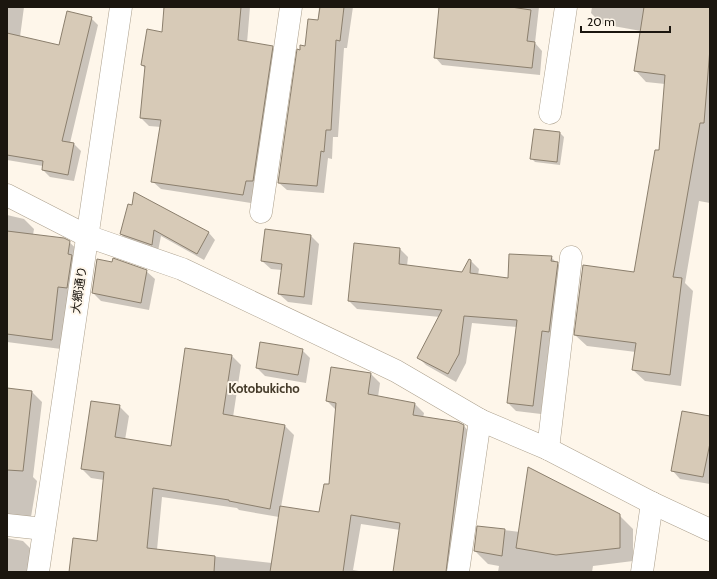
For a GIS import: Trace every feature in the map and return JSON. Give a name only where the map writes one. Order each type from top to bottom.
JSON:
[{"type":"street","name":"大郷通り","points":[[38,572],[121,7]]},
{"type":"street","points":[[261,212],[291,7]]},
{"type":"street","points":[[550,113],[566,7]]},
{"type":"street","points":[[7,195],[87,236],[182,269],[396,371],[480,420],[548,448],[652,503],[710,530]]},
{"type":"street","points":[[548,448],[571,257]]},
{"type":"street","points":[[458,572],[480,420]]},
{"type":"street","points":[[642,572],[652,503]]},
{"type":"street","points":[[7,524],[44,529]]},
{"type":"building","points":[[164,7],[241,7],[238,40],[273,46],[253,181],[246,181],[243,195],[151,182],[161,120],[140,118],[145,66],[141,65],[147,29],[162,32]]},
{"type":"building","points":[[320,7],[344,7],[340,41],[336,40],[331,130],[326,130],[324,152],[321,151],[317,186],[278,183],[297,49],[300,50],[300,45],[305,46],[308,19],[318,20]]},
{"type":"building","points":[[439,7],[511,7],[531,10],[527,41],[535,42],[532,68],[434,58]]},
{"type":"building","points":[[644,7],[710,7],[710,48],[704,123],[700,123],[673,277],[682,278],[670,375],[632,370],[636,343],[574,335],[583,265],[634,272],[655,150],[659,150],[665,75],[634,71]]},
{"type":"building","points":[[67,11],[92,17],[62,141],[74,143],[68,175],[42,170],[43,161],[7,155],[7,33],[59,45]]},
{"type":"building","points":[[534,129],[560,132],[557,162],[530,159]]},
{"type":"building","points":[[134,192],[209,232],[197,254],[154,230],[152,245],[120,234],[128,204],[132,205]]},
{"type":"building","points":[[265,229],[311,235],[304,297],[278,294],[282,264],[261,261]]},
{"type":"building","points":[[7,231],[64,238],[70,241],[68,254],[72,255],[67,288],[58,287],[52,340],[7,334]]},
{"type":"building","points":[[354,243],[400,248],[399,264],[462,272],[469,259],[471,260],[470,273],[508,278],[509,254],[552,256],[551,261],[558,262],[549,332],[542,331],[533,406],[507,403],[517,320],[464,316],[459,354],[448,374],[417,358],[442,310],[348,301]]},
{"type":"building","points":[[113,258],[147,270],[141,303],[92,293],[97,259],[112,262]]},
{"type":"building","points":[[260,342],[303,349],[298,375],[256,368]]},
{"type":"building","points":[[185,348],[232,355],[223,414],[285,425],[270,509],[229,500],[153,488],[147,548],[215,556],[214,572],[69,572],[73,538],[97,541],[104,472],[81,469],[91,401],[120,405],[115,437],[171,446]]},
{"type":"building","points":[[331,367],[371,373],[368,394],[415,403],[413,415],[458,422],[464,425],[446,572],[393,572],[400,523],[351,515],[343,572],[270,572],[280,506],[319,512],[324,484],[329,484],[336,403],[326,401]]},
{"type":"building","points":[[7,388],[32,391],[23,471],[7,470]]},
{"type":"building","points":[[682,411],[710,416],[710,443],[703,477],[671,471]]},
{"type":"building","points":[[528,467],[620,514],[620,548],[556,555],[516,548]]},
{"type":"building","points":[[477,526],[505,529],[502,556],[474,551]]},
{"type":"district","name":"Kotobukicho","points":[[264,388]]}]
